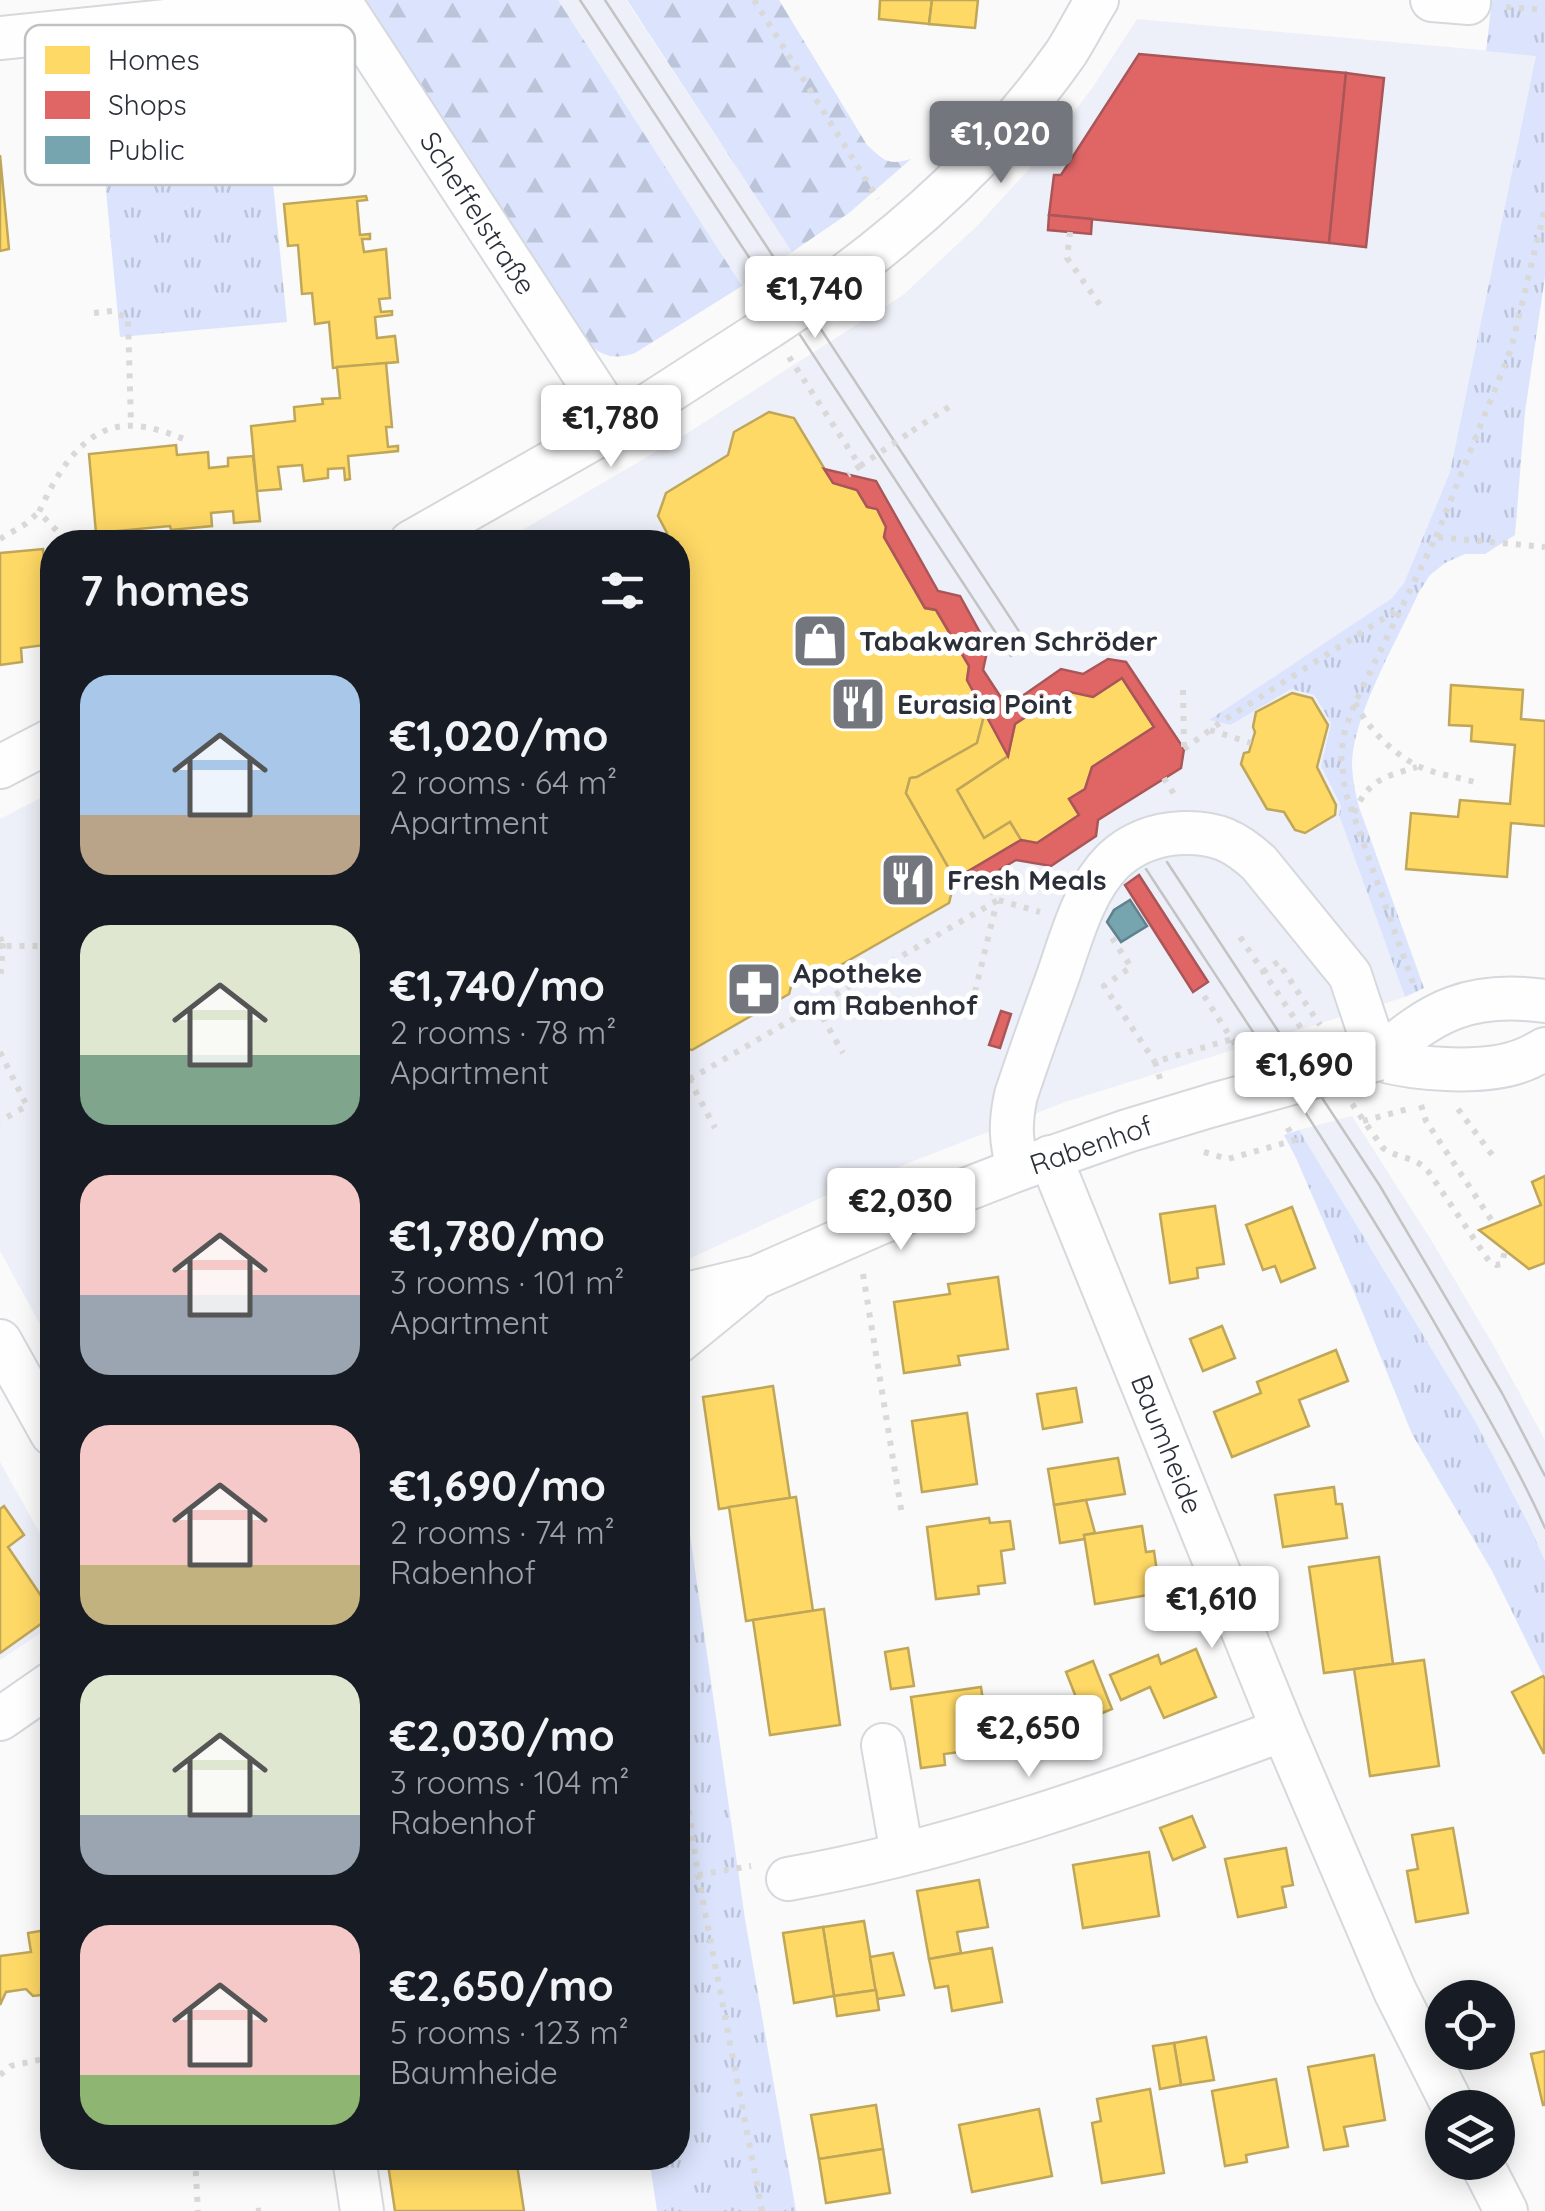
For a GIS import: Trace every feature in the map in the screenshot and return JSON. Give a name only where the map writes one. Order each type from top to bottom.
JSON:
[{"type":"street","points":[[432,530],[616,426],[874,255],[968,168],[1021,112],[1068,50],[1097,0]]},
{"type":"street","points":[[1432,0],[1468,4],[1469,0]]},
{"type":"street","points":[[119,25],[340,1]]},
{"type":"street","name":"Scheffelstraße","points":[[340,1],[616,426]]},
{"type":"street","points":[[0,38],[25,35]]},
{"type":"street","points":[[0,766],[40,746]]},
{"type":"street","name":"Baumheide","points":[[1378,1059],[1350,976],[1259,863],[1242,847],[1211,835],[1199,832],[1152,836],[1111,863],[1097,881],[1077,924],[1016,1095],[1011,1140],[1035,1163],[1395,1991],[1445,2090]]},
{"type":"street","name":"Rabenhof","points":[[1378,1059],[1407,1032],[1458,1006],[1517,997],[1545,1000]]},
{"type":"street","name":"Rabenhof","points":[[690,1293],[758,1277],[857,1233],[1035,1163],[1212,1104],[1378,1059],[1418,1067],[1483,1068],[1522,1061],[1545,1049]]},
{"type":"street","name":"Rabenhof","points":[[690,1332],[758,1277]]},
{"type":"street","points":[[0,1340],[40,1412]]},
{"type":"street","points":[[0,1719],[40,1691]]},
{"type":"street","points":[[788,1879],[902,1854],[1028,1819],[1283,1730]]},
{"type":"street","points":[[883,1745],[902,1854]]},
{"type":"street","points":[[356,2170],[362,2211]]},
{"type":"street","points":[[1490,2180],[1506,2211]]},
{"type":"path","points":[[754,0],[899,234]]},
{"type":"path","points":[[1418,999],[1345,790],[1341,755],[1345,729],[1436,537],[1511,348],[1545,208]]},
{"type":"path","points":[[1070,232],[1066,258],[1100,306]]},
{"type":"path","points":[[94,313],[112,310],[128,318],[130,425]]},
{"type":"path","points":[[769,327],[860,466]]},
{"type":"path","points":[[848,474],[955,403]]},
{"type":"path","points":[[0,538],[40,512],[54,481],[78,448],[102,432],[130,425],[160,430],[189,441]]},
{"type":"path","points":[[40,512],[56,530]]},
{"type":"path","points":[[1436,537],[1545,547]]},
{"type":"path","points":[[1183,690],[1184,749],[1403,606]]},
{"type":"path","points":[[1355,703],[1374,731],[1418,767],[1478,783]]},
{"type":"path","points":[[1210,730],[1251,743]]},
{"type":"path","points":[[1354,815],[1372,784],[1418,767]]},
{"type":"path","points":[[690,1078],[998,900],[975,992]]},
{"type":"path","points":[[1108,932],[1131,967],[1104,986],[1155,1062],[1160,1079]]},
{"type":"path","points":[[1240,937],[1300,1028]]},
{"type":"path","points":[[0,981],[1,943],[40,945]]},
{"type":"path","points":[[1262,972],[1278,962],[1320,1023]]},
{"type":"path","points":[[1204,996],[1237,1047]]},
{"type":"path","points":[[816,1006],[843,1054]]},
{"type":"path","points":[[1155,1062],[1232,1039]]},
{"type":"path","points":[[0,1052],[26,1106],[0,1120]]},
{"type":"path","points":[[690,1081],[715,1128]]},
{"type":"path","points":[[1422,1094],[1422,1115],[1494,1224]]},
{"type":"path","points":[[1449,1097],[1492,1156]]},
{"type":"path","points":[[1411,1108],[1363,1121],[1383,1148],[1421,1163],[1489,1261],[1502,1264],[1506,1250]]},
{"type":"path","points":[[1198,1150],[1228,1159],[1295,1140]]},
{"type":"path","points":[[857,1233],[902,1515]]},
{"type":"path","points":[[690,1819],[762,2211]]},
{"type":"path","points":[[0,2074],[12,2066],[40,2059]]},
{"type":"path","points":[[196,2170],[198,2211]]},
{"type":"path","points":[[256,2211],[267,2210]]},
{"type":"shaded area","points":[[558,0],[626,0],[792,252],[742,286]]},
{"type":"shaded area","points":[[1137,19],[1537,55],[1450,472],[1404,583],[1376,610],[1210,719],[1232,725],[1291,689],[1314,695],[1331,723],[1321,766],[1341,806],[1339,815],[1405,997],[1065,1102],[827,1195],[690,1258],[690,530],[522,530],[686,434],[903,295],[977,226],[1039,158],[1093,87]]},
{"type":"shaded area","points":[[40,798],[40,1324],[0,1251],[0,819]]},
{"type":"shaded area","points":[[1352,1116],[1433,1243],[1545,1440],[1545,1561],[1474,1419],[1299,1130]]},
{"type":"shaded area","points":[[0,1462],[40,1534],[40,1634],[0,1660]]},
{"type":"green space","points":[[364,0],[558,0],[742,286],[635,353],[609,356],[593,347]]},
{"type":"green space","points":[[627,0],[779,0],[867,145],[886,160],[911,159],[849,213],[792,252]]},
{"type":"green space","points":[[1492,0],[1545,0],[1545,277],[1525,412],[1515,535],[1485,554],[1465,554],[1445,563],[1430,575],[1379,675],[1355,741],[1352,767],[1359,807],[1424,988],[1405,997],[1339,815],[1341,806],[1321,766],[1331,723],[1314,695],[1291,689],[1231,725],[1209,720],[1391,599],[1404,583],[1450,472],[1536,56],[1486,51]]},
{"type":"green space","points":[[105,185],[273,185],[287,322],[120,337]]},
{"type":"green space","points":[[1299,1130],[1474,1419],[1529,1525],[1545,1561],[1545,1679],[1492,1571],[1412,1434],[1284,1135]]},
{"type":"green space","points":[[690,1535],[745,1919],[796,2211],[657,2211],[651,2170],[690,2170]]},
{"type":"building: Homes","points":[[880,0],[932,0],[929,24],[879,19]]},
{"type":"building: Homes","points":[[932,0],[978,0],[975,28],[929,24]]},
{"type":"building: Homes","points":[[0,155],[9,249],[0,251]]},
{"type":"building: Homes","points":[[366,196],[367,200],[357,201],[360,235],[370,234],[370,239],[362,239],[364,252],[386,249],[390,298],[379,299],[381,312],[392,311],[392,315],[375,317],[377,338],[395,336],[398,362],[333,368],[329,322],[315,324],[312,293],[302,294],[298,245],[288,246],[284,204]]},
{"type":"building: Homes","points":[[386,363],[392,427],[386,427],[388,447],[398,446],[398,451],[348,456],[350,479],[345,480],[344,468],[328,469],[328,478],[304,481],[302,465],[278,467],[281,489],[257,491],[251,426],[295,421],[294,407],[340,398],[337,367]]},
{"type":"building: Homes","points":[[769,412],[794,418],[833,483],[857,490],[867,507],[877,509],[886,527],[884,537],[925,608],[936,610],[969,666],[967,680],[985,712],[977,743],[910,778],[906,793],[955,879],[949,903],[818,978],[806,975],[792,983],[789,994],[692,1050],[690,530],[665,530],[658,516],[666,493],[728,455],[734,432]]},
{"type":"building: Homes","points":[[176,445],[177,455],[208,452],[209,468],[228,466],[228,458],[253,456],[260,521],[234,523],[233,511],[211,513],[212,526],[96,530],[89,454]]},
{"type":"building: Homes","points":[[40,549],[40,646],[21,648],[22,662],[0,665],[0,553]]},
{"type":"building: Homes","points":[[1122,678],[1154,727],[1092,767],[1085,789],[1069,799],[1079,815],[1037,843],[1021,840],[1010,822],[984,838],[957,790],[1008,756],[1015,724],[1066,691],[1093,697]]},
{"type":"building: Homes","points":[[1451,685],[1523,690],[1521,719],[1545,721],[1545,826],[1511,823],[1507,877],[1406,869],[1411,813],[1458,817],[1460,800],[1510,804],[1515,745],[1471,741],[1472,726],[1449,725]]},
{"type":"building: Homes","points":[[1292,693],[1312,698],[1328,725],[1317,767],[1336,805],[1335,815],[1305,833],[1295,830],[1284,812],[1267,809],[1241,764],[1255,732],[1256,712]]},
{"type":"building: Homes","points":[[985,712],[1008,756],[957,790],[984,838],[1010,822],[1021,840],[955,879],[906,793],[910,778],[977,743]]},
{"type":"building: Homes","points":[[1545,1176],[1545,1263],[1529,1269],[1479,1230],[1541,1205],[1532,1182]]},
{"type":"building: Homes","points":[[1215,1206],[1224,1264],[1197,1268],[1198,1278],[1170,1283],[1160,1214]]},
{"type":"building: Homes","points":[[1292,1207],[1315,1268],[1281,1282],[1275,1266],[1263,1270],[1246,1225]]},
{"type":"building: Homes","points":[[998,1277],[1008,1349],[958,1356],[960,1365],[904,1373],[894,1302],[950,1294],[948,1284]]},
{"type":"building: Homes","points":[[1222,1326],[1235,1358],[1203,1371],[1190,1339]]},
{"type":"building: Homes","points":[[1336,1350],[1348,1381],[1299,1400],[1309,1426],[1232,1457],[1214,1412],[1261,1393],[1257,1382]]},
{"type":"building: Homes","points":[[773,1386],[790,1498],[719,1509],[703,1397]]},
{"type":"building: Homes","points":[[1076,1388],[1082,1422],[1043,1429],[1037,1394]]},
{"type":"building: Homes","points":[[967,1413],[977,1484],[922,1492],[912,1421]]},
{"type":"building: Homes","points":[[1118,1458],[1125,1494],[1054,1505],[1048,1469]]},
{"type":"building: Homes","points":[[1334,1487],[1336,1504],[1342,1504],[1347,1538],[1283,1547],[1275,1495]]},
{"type":"building: Homes","points":[[796,1497],[813,1611],[746,1621],[729,1507]]},
{"type":"building: Homes","points":[[1086,1500],[1095,1533],[1084,1535],[1085,1539],[1060,1543],[1054,1505]]},
{"type":"building: Homes","points":[[4,1506],[24,1535],[8,1547],[40,1594],[40,1625],[0,1653],[0,1509]]},
{"type":"building: Homes","points":[[989,1518],[990,1523],[1010,1521],[1014,1549],[1001,1551],[1005,1583],[978,1586],[979,1594],[936,1599],[927,1527]]},
{"type":"building: Homes","points":[[1142,1526],[1146,1552],[1154,1551],[1160,1593],[1095,1604],[1084,1535]]},
{"type":"building: Homes","points":[[1379,1557],[1393,1664],[1324,1673],[1309,1567]]},
{"type":"building: Homes","points":[[824,1609],[840,1725],[770,1735],[753,1620]]},
{"type":"building: Homes","points":[[908,1648],[914,1686],[891,1689],[885,1652]]},
{"type":"building: Homes","points":[[1196,1649],[1216,1697],[1164,1718],[1150,1687],[1121,1700],[1110,1675],[1158,1655],[1161,1664]]},
{"type":"building: Homes","points":[[1424,1660],[1439,1766],[1370,1776],[1354,1669]]},
{"type":"building: Homes","points":[[1093,1661],[1112,1709],[1085,1720],[1066,1672]]},
{"type":"building: Homes","points":[[1543,1676],[1545,1679],[1544,1754],[1512,1692]]},
{"type":"building: Homes","points":[[981,1687],[990,1748],[944,1754],[945,1765],[921,1768],[911,1697]]},
{"type":"building: Homes","points":[[1192,1816],[1205,1847],[1173,1860],[1160,1828]]},
{"type":"building: Homes","points":[[1453,1828],[1468,1913],[1416,1922],[1407,1871],[1418,1869],[1412,1835]]},
{"type":"building: Homes","points":[[1286,1848],[1293,1885],[1282,1887],[1286,1907],[1238,1917],[1225,1859]]},
{"type":"building: Homes","points":[[1149,1852],[1159,1916],[1083,1928],[1073,1865]]},
{"type":"building: Homes","points":[[979,1880],[988,1927],[957,1932],[961,1953],[929,1959],[917,1891]]},
{"type":"building: Homes","points":[[864,1921],[876,1990],[834,1996],[823,1927]]},
{"type":"building: Homes","points":[[823,1927],[834,1996],[794,2003],[783,1933]]},
{"type":"building: Homes","points":[[40,1931],[40,1995],[33,1996],[26,1989],[6,1992],[0,2005],[0,1956],[31,1952],[28,1933]]},
{"type":"building: Homes","points":[[992,1948],[1002,2002],[952,2011],[948,1986],[935,1988],[929,1959]]},
{"type":"building: Homes","points":[[893,1953],[904,1995],[877,1999],[870,1957]]},
{"type":"building: Homes","points":[[876,1990],[879,2010],[837,2016],[834,1996]]},
{"type":"building: Homes","points":[[1206,2037],[1214,2080],[1181,2085],[1174,2043]]},
{"type":"building: Homes","points":[[1174,2043],[1181,2085],[1160,2089],[1153,2046]]},
{"type":"building: Homes","points":[[1545,2051],[1545,2105],[1543,2105],[1531,2054]]},
{"type":"building: Homes","points":[[1374,2055],[1385,2120],[1344,2127],[1348,2146],[1324,2150],[1308,2067]]},
{"type":"building: Homes","points":[[1276,2079],[1288,2147],[1246,2155],[1247,2162],[1225,2166],[1212,2091]]},
{"type":"building: Homes","points":[[1150,2089],[1164,2173],[1102,2183],[1092,2123],[1101,2121],[1097,2099]]},
{"type":"building: Homes","points":[[876,2105],[883,2149],[819,2159],[811,2115]]},
{"type":"building: Homes","points":[[1039,2109],[1052,2176],[972,2192],[959,2125]]},
{"type":"building: Homes","points":[[883,2149],[890,2193],[826,2203],[819,2159]]},
{"type":"building: Homes","points":[[389,2170],[518,2170],[524,2211],[395,2211]]},
{"type":"building: Shops","points":[[1139,54],[1346,73],[1329,243],[1049,215],[1054,175],[1061,175]]},
{"type":"building: Shops","points":[[1346,73],[1384,78],[1366,247],[1329,243]]},
{"type":"building: Shops","points":[[1049,215],[1092,219],[1091,234],[1048,230]]},
{"type":"building: Shops","points":[[824,469],[876,481],[938,591],[960,596],[988,647],[983,670],[1000,696],[1018,699],[1061,669],[1083,674],[1108,659],[1126,662],[1184,749],[1181,768],[1098,820],[1096,836],[1051,866],[1016,860],[970,887],[955,879],[1021,840],[1037,843],[1079,815],[1069,799],[1085,789],[1092,767],[1154,727],[1122,678],[1093,697],[1066,691],[1015,724],[1008,756],[967,680],[969,666],[936,610],[925,608],[884,537],[886,527],[877,509],[867,507],[857,490],[833,483]]},
{"type":"building: Shops","points":[[1139,875],[1208,982],[1193,992],[1125,885]]},
{"type":"building: Shops","points":[[1001,1011],[1011,1014],[1000,1048],[989,1045]]},
{"type":"building: Public","points":[[1130,900],[1147,926],[1121,942],[1107,922],[1114,910]]},
{"type":"tram line","points":[[580,0],[1011,656]]},
{"type":"tram line","points":[[605,0],[1028,645]]},
{"type":"tram line","points":[[1167,862],[1380,1186],[1502,1393],[1545,1476]]},
{"type":"tram line","points":[[1146,869],[1385,1239],[1493,1426],[1545,1528]]},
{"type":"place","name":"Tabakwaren Schröder","points":[[820,641]]},
{"type":"place","name":"Eurasia Point","points":[[858,704]]},
{"type":"place","name":"Fresh Meals","points":[[908,880]]},
{"type":"place","name":"Apotheke am Rabenhof","points":[[754,989]]}]
